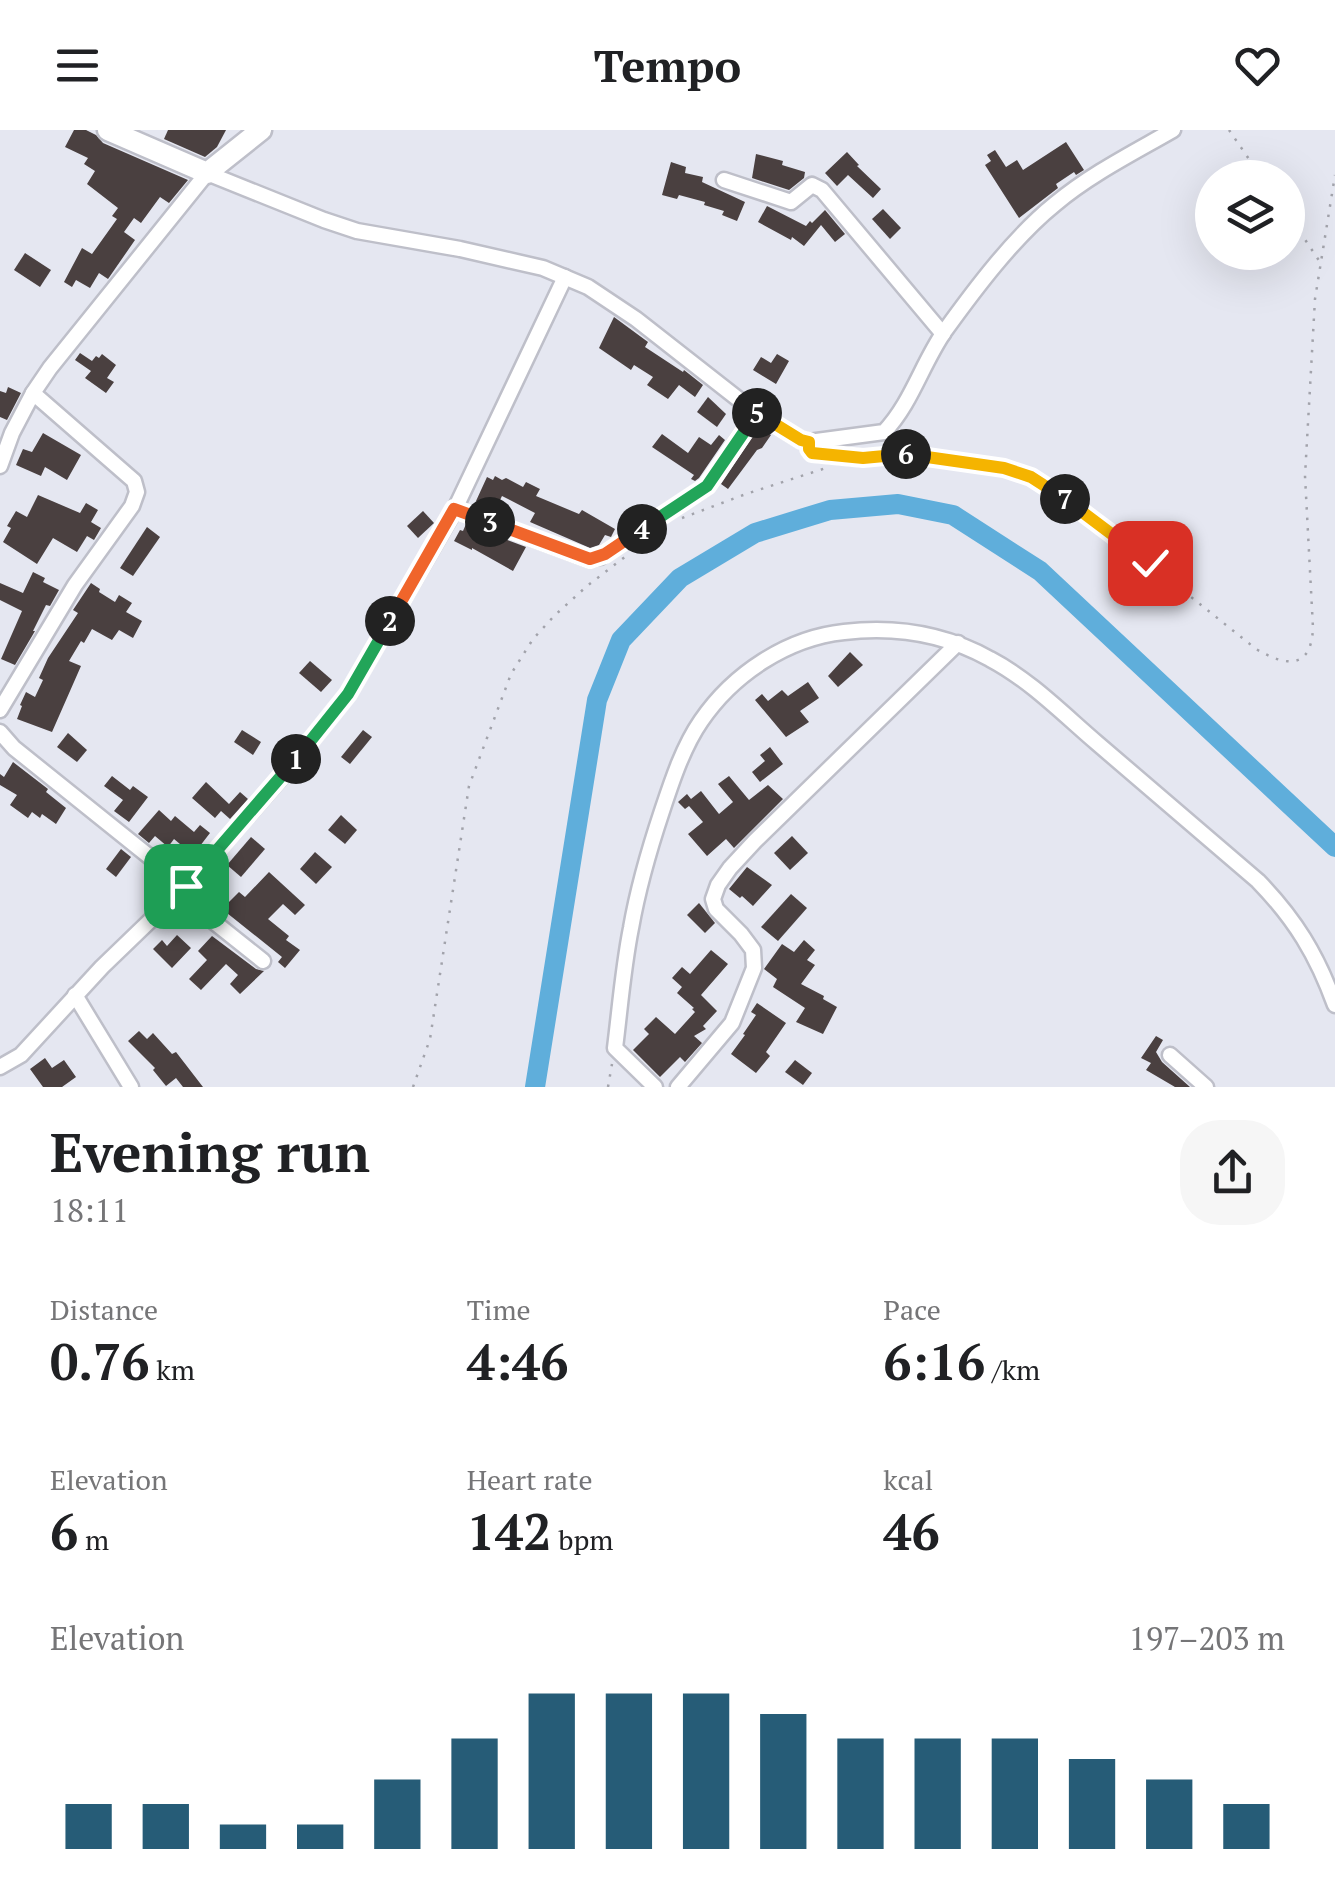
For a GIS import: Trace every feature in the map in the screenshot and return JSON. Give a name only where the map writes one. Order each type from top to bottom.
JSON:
[{"type":"street","points":[[108,130],[357,231],[542,268],[588,286],[756,413],[809,442],[884,432],[943,334],[1016,240],[1084,182],[1173,130]]},
{"type":"street","points":[[0,466],[33,392],[185,198],[208,172],[261,130]]},
{"type":"street","points":[[724,180],[792,202],[812,185],[822,190],[943,334]]},
{"type":"street","points":[[0,1067],[21,1054],[75,995],[183,890],[348,694],[454,509],[566,277]]},
{"type":"street","points":[[0,710],[49,625],[132,506],[137,492],[134,481],[33,392]]},
{"type":"street","points":[[454,509],[594,559],[707,486],[756,413]]},
{"type":"street","points":[[809,442],[812,453],[863,458]]},
{"type":"street","points":[[655,1087],[615,1048],[630,929],[647,858],[678,766],[700,722],[739,679],[789,646],[819,634],[908,631],[958,643],[1008,669],[1285,908],[1322,970],[1335,1005]]},
{"type":"street","points":[[678,1087],[732,1023],[754,968],[753,950],[716,909],[713,899],[718,885],[756,840],[958,643]]},
{"type":"street","points":[[0,732],[263,961]]},
{"type":"street","points":[[75,995],[131,1087]]},
{"type":"street","points":[[1170,1054],[1206,1087]]},
{"type":"path","points":[[1230,130],[1250,160]]},
{"type":"path","points":[[863,458],[901,454],[1004,468],[1031,477],[1085,512],[1256,649],[1284,662],[1307,654],[1312,645],[1305,476],[1316,299],[1335,175]]},
{"type":"path","points":[[1305,239],[1321,263]]},
{"type":"path","points":[[680,519],[832,466]]},
{"type":"path","points":[[413,1087],[430,1040],[469,786],[512,674],[554,616],[642,544]]},
{"type":"path","points":[[608,1087],[615,1048]]},
{"type":"building","points":[[74,130],[86,130],[103,143],[188,180],[169,203],[160,197],[141,223],[134,218],[124,232],[135,240],[108,279],[99,273],[90,288],[76,280],[72,287],[64,282],[82,248],[92,254],[117,219],[112,216],[118,208],[87,184],[95,171],[84,164],[88,158],[65,147]]},
{"type":"building","points":[[168,130],[226,130],[217,147],[205,157],[164,139]]},
{"type":"building","points":[[1066,142],[1084,170],[1056,184],[1058,188],[1019,218],[985,165],[991,161],[987,155],[995,150],[1006,167],[1017,160],[1023,170]]},
{"type":"building","points":[[847,152],[881,189],[873,198],[848,175],[837,186],[825,173]]},
{"type":"building","points":[[756,154],[805,172],[804,178],[789,190],[752,178]]},
{"type":"building","points":[[671,162],[686,167],[685,173],[703,177],[702,182],[745,202],[737,221],[722,215],[724,211],[704,205],[705,202],[662,195]]},
{"type":"building","points":[[767,206],[806,226],[825,210],[845,234],[835,242],[821,225],[804,246],[758,222]]},
{"type":"building","points":[[883,209],[901,228],[890,239],[872,219]]},
{"type":"building","points":[[25,253],[51,270],[40,287],[14,270]]},
{"type":"building","points":[[614,317],[648,342],[645,347],[703,385],[695,397],[679,385],[668,399],[647,385],[653,377],[634,365],[631,370],[599,348]]},
{"type":"building","points":[[80,353],[92,361],[102,354],[116,365],[107,378],[114,382],[106,393],[85,378],[91,371],[75,360]]},
{"type":"building","points":[[777,354],[789,361],[776,384],[753,370],[761,357],[771,363]]},
{"type":"building","points":[[8,387],[21,393],[7,420],[0,417],[0,391],[6,393]]},
{"type":"building","points":[[708,397],[726,414],[717,427],[697,412]]},
{"type":"building","points":[[759,427],[771,435],[728,489],[721,484]]},
{"type":"building","points":[[43,433],[81,455],[67,480],[45,467],[41,476],[16,465],[23,449],[32,452]]},
{"type":"building","points":[[662,434],[688,453],[699,437],[711,445],[719,435],[725,440],[695,481],[691,479],[694,475],[652,447]]},
{"type":"building","points":[[495,476],[523,487],[526,482],[540,489],[536,496],[579,514],[582,510],[615,529],[611,537],[605,535],[599,545],[590,548],[530,522],[535,513],[502,496],[495,510],[476,501],[487,477],[493,480]]},
{"type":"building","points":[[38,495],[80,513],[86,503],[98,510],[91,522],[101,528],[94,540],[87,536],[77,552],[53,538],[37,564],[3,542],[16,511],[27,517]]},
{"type":"building","points":[[423,511],[434,523],[418,538],[407,526]]},
{"type":"building","points":[[466,524],[480,530],[476,538],[492,546],[497,536],[526,547],[513,571],[454,541]]},
{"type":"building","points":[[147,527],[160,537],[133,576],[120,568]]},
{"type":"building","points":[[33,572],[59,590],[50,606],[46,605],[15,665],[1,659],[22,611],[0,600],[0,583],[23,593]]},
{"type":"building","points":[[91,583],[115,602],[119,595],[132,603],[126,612],[142,621],[133,638],[119,630],[112,640],[92,629],[69,661],[81,666],[52,732],[17,719],[26,692],[35,697],[48,658],[78,613],[73,610]]},
{"type":"building","points":[[850,652],[863,665],[838,687],[828,676]]},
{"type":"building","points":[[310,661],[332,680],[321,692],[299,673]]},
{"type":"building","points":[[808,682],[819,698],[800,711],[809,722],[786,737],[755,700],[762,694],[768,701],[782,690],[788,696]]},
{"type":"building","points":[[242,730],[261,742],[253,755],[234,742]]},
{"type":"building","points":[[363,730],[372,737],[350,764],[341,757]]},
{"type":"building","points":[[68,733],[87,750],[77,762],[57,747]]},
{"type":"building","points":[[770,747],[783,764],[760,782],[752,772],[765,761],[760,755]]},
{"type":"building","points":[[13,762],[66,808],[56,824],[42,814],[40,818],[32,812],[28,818],[10,805],[17,795],[0,785],[0,774],[4,777]]},
{"type":"building","points":[[112,776],[130,790],[133,786],[148,797],[129,822],[114,811],[123,800],[104,786]]},
{"type":"building","points":[[729,776],[749,800],[768,785],[783,799],[734,848],[726,839],[707,856],[688,834],[703,822],[689,806],[685,809],[678,802],[687,794],[691,799],[701,791],[719,814],[733,802],[718,784]]},
{"type":"building","points":[[206,782],[229,804],[240,792],[248,799],[230,819],[221,811],[215,818],[192,798]]},
{"type":"building","points":[[159,810],[171,821],[175,816],[194,832],[200,825],[210,833],[193,855],[174,839],[168,847],[155,836],[149,843],[138,834]]},
{"type":"building","points":[[341,815],[357,830],[345,844],[328,830]]},
{"type":"building","points":[[792,836],[808,853],[790,870],[774,853]]},
{"type":"building","points":[[251,837],[265,849],[241,877],[227,865]]},
{"type":"building","points":[[121,849],[131,857],[116,877],[106,869]]},
{"type":"building","points":[[315,852],[332,867],[316,884],[300,869]]},
{"type":"building","points":[[747,867],[772,885],[753,906],[729,889]]},
{"type":"building","points":[[269,872],[305,905],[295,915],[283,904],[268,919],[300,950],[285,968],[278,962],[282,957],[222,909],[239,892],[245,897]]},
{"type":"building","points":[[791,894],[807,908],[778,941],[761,927]]},
{"type":"building","points":[[699,903],[715,923],[705,933],[687,915]]},
{"type":"building","points":[[177,935],[191,948],[172,968],[153,949],[162,940],[167,946]]},
{"type":"building","points":[[212,936],[264,971],[240,994],[230,984],[238,975],[226,964],[201,990],[189,979],[207,960],[198,951]]},
{"type":"building","points":[[804,940],[815,950],[807,960],[815,965],[801,984],[837,1007],[823,1034],[796,1022],[805,1008],[773,987],[777,979],[764,969],[782,944],[794,952]]},
{"type":"building","points":[[711,950],[728,964],[701,995],[717,1011],[703,1026],[706,1029],[694,1036],[702,1043],[685,1062],[680,1057],[660,1077],[633,1050],[649,1034],[644,1029],[656,1017],[675,1034],[695,1012],[677,993],[682,987],[672,978],[682,967],[690,974]]},
{"type":"building","points":[[757,1003],[786,1023],[766,1052],[770,1056],[756,1073],[731,1054],[756,1015],[751,1012]]},
{"type":"building","points":[[139,1031],[147,1039],[153,1033],[172,1054],[176,1052],[203,1087],[183,1087],[176,1078],[166,1086],[155,1068],[128,1041]]},
{"type":"building","points":[[1156,1036],[1163,1040],[1156,1052],[1162,1062],[1190,1087],[1175,1087],[1146,1070],[1151,1063],[1141,1058]]},
{"type":"building","points":[[45,1058],[52,1068],[64,1060],[76,1077],[62,1087],[43,1087],[30,1069]]},
{"type":"building","points":[[795,1060],[812,1073],[803,1085],[785,1072]]},
{"type":"waterway","points":[[535,1087],[597,700],[621,640],[680,578],[755,533],[830,510],[898,504],[953,515],[1040,571],[1335,847]]},
{"type":"route","points":[[186,886],[348,694],[454,509],[594,559],[714,480],[756,413],[809,442],[812,453],[863,458],[901,454],[930,457],[1004,468],[1031,477],[1085,512],[1150,563]]}]
